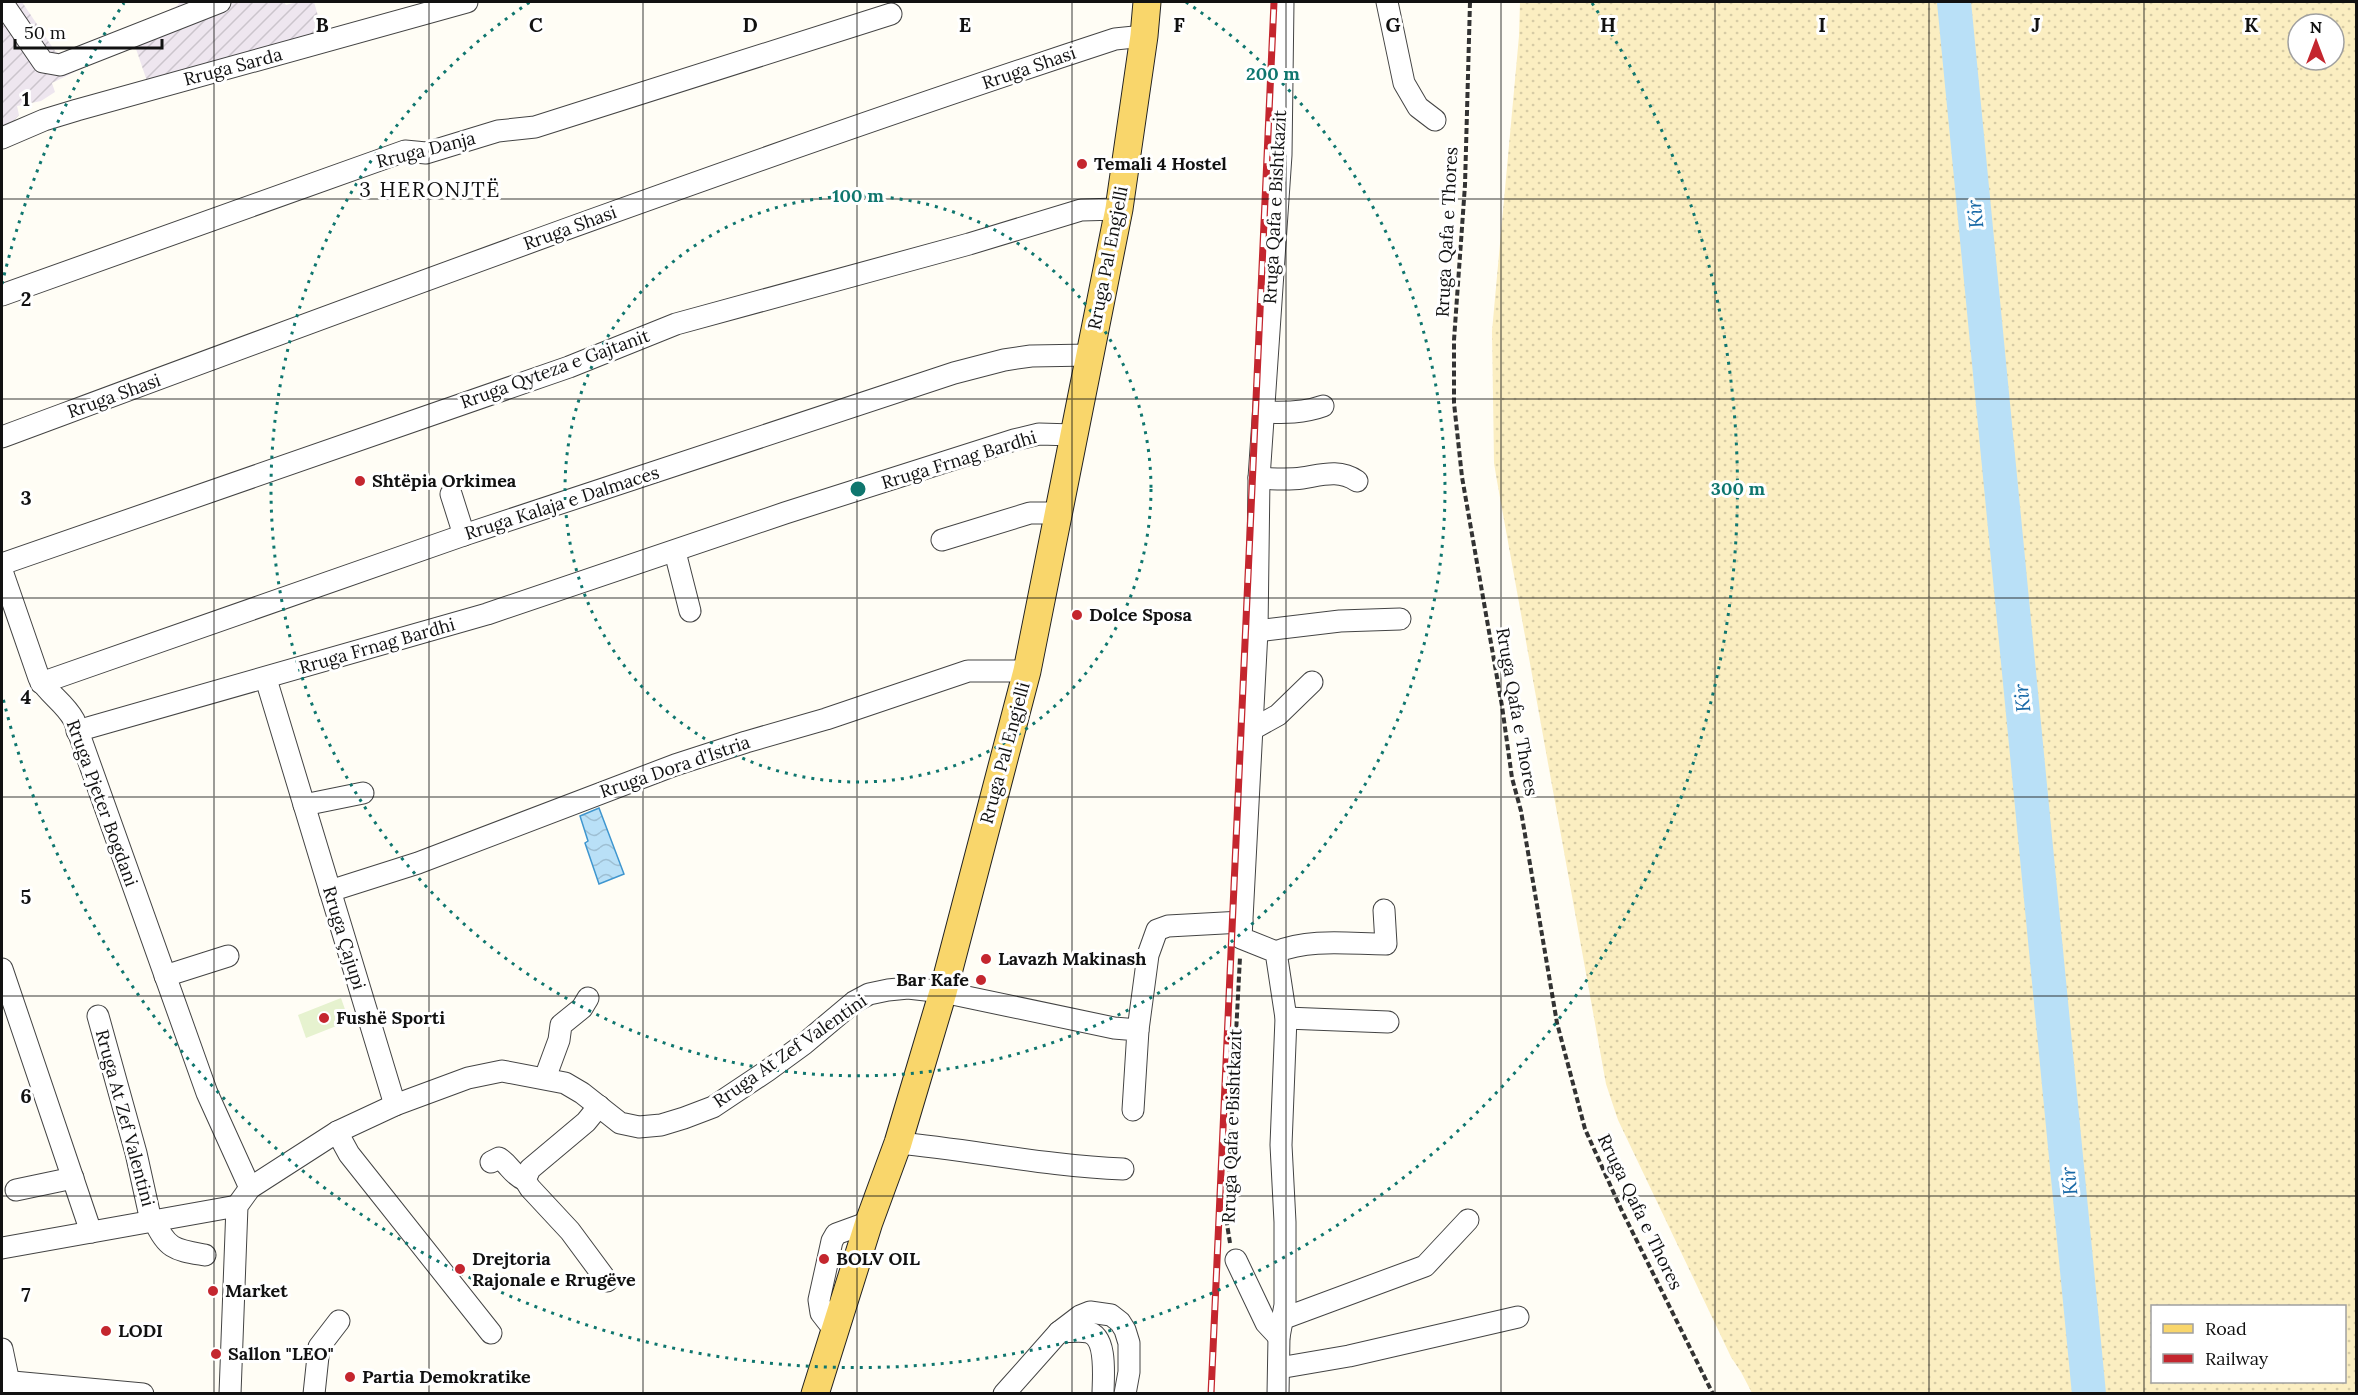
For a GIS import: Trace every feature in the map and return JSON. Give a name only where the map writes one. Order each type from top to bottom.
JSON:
[{"type":"main road","name":"Rruga Pal Engjelli","points":[[815,1394],[868,1222],[898,1143],[943,992],[1027,671],[1119,209],[1147,2]]},
{"type":"street","points":[[2,2],[44,62],[60,65],[220,2]]},
{"type":"street","name":"Rruga Sarda","points":[[2,138],[44,120],[77,110],[467,2]]},
{"type":"street","name":"Rruga Qafa e Bishtkazit","points":[[1241,930],[1257,631],[1259,478],[1281,155],[1283,2]]},
{"type":"street","points":[[1387,2],[1404,83],[1418,107],[1435,120]]},
{"type":"street","name":"Rruga Danja","points":[[2,295],[405,152],[426,153],[498,131],[535,127],[891,14]]},
{"type":"street","name":"Rruga Shasi","points":[[2,437],[512,248],[771,156],[1104,43],[1124,37],[1144,36]]},
{"type":"street","name":"Rruga Qyteza e Gajtanit","points":[[2,564],[569,367],[676,324],[969,244],[1081,210],[1119,209]]},
{"type":"street","name":"Rruga Kalaja e Dalmaces","points":[[42,683],[464,535],[954,373],[1004,360],[1031,356],[1090,355]]},
{"type":"street","points":[[1264,412],[1297,412],[1323,406]]},
{"type":"street","name":"Rruga Frnag Bardhi","points":[[77,731],[266,679],[487,614],[785,513],[1014,440],[1039,434],[1074,435]]},
{"type":"street","points":[[1259,478],[1302,478],[1339,473],[1348,475],[1357,481]]},
{"type":"street","points":[[451,494],[464,535]]},
{"type":"street","points":[[942,540],[1030,513],[1059,513]]},
{"type":"street","points":[[675,552],[690,611]]},
{"type":"street","name":"Rruga Pjeter Bogdani","points":[[2,571],[36,673],[42,683],[67,708],[77,731],[207,1093],[250,1188]]},
{"type":"street","points":[[1257,631],[1340,621],[1400,619]]},
{"type":"street","name":"Rruga Dora d'Istria","points":[[330,891],[418,862],[675,765],[826,719],[968,671],[1027,671]]},
{"type":"street","name":"Rruga Çajupi","points":[[266,679],[394,1105]]},
{"type":"street","points":[[1251,730],[1278,715],[1312,682]]},
{"type":"street","points":[[304,805],[363,793]]},
{"type":"street","points":[[1276,952],[1309,944],[1386,944],[1384,910]]},
{"type":"street","points":[[1133,1110],[1138,1030],[1148,955],[1157,930],[1168,926],[1241,930],[1276,952],[1286,1018],[1281,1145],[1286,1305],[1281,1328],[1278,1394]]},
{"type":"street","points":[[165,976],[228,956]]},
{"type":"street","points":[[2,969],[10,1022],[73,1178],[91,1232]]},
{"type":"street","name":"Rruga At Zef Valentini","points":[[2,1248],[237,1206],[250,1188],[337,1132],[394,1105],[468,1078],[502,1071],[565,1083],[620,1123],[639,1127],[661,1125],[713,1107],[804,1044],[841,1012],[869,994],[908,988],[943,992]]},
{"type":"street","points":[[943,992],[1113,1028],[1138,1030]]},
{"type":"street","points":[[545,1078],[559,1040],[561,1025],[582,1008],[588,998]]},
{"type":"street","name":"Rruga At Zef Valentini","points":[[98,1016],[153,1220],[161,1237],[174,1250],[205,1255]]},
{"type":"street","points":[[1286,1018],[1388,1022]]},
{"type":"street","points":[[525,1180],[530,1170],[586,1122],[599,1106]]},
{"type":"street","points":[[337,1132],[349,1154],[491,1333]]},
{"type":"street","points":[[898,1143],[981,1152],[1065,1166],[1123,1170]]},
{"type":"street","points":[[491,1162],[499,1158],[505,1162],[513,1175],[525,1180],[570,1231],[606,1281]]},
{"type":"street","points":[[15,1190],[73,1178]]},
{"type":"street","points":[[230,1394],[237,1206]]},
{"type":"street","points":[[1236,1260],[1266,1323],[1281,1328],[1425,1266],[1468,1220]]},
{"type":"street","points":[[1004,1394],[1059,1332],[1080,1316],[1090,1312],[1111,1315],[1120,1322],[1125,1330],[1129,1344],[1129,1372],[1125,1394]]},
{"type":"street","points":[[1279,1368],[1348,1356],[1518,1317]]},
{"type":"street","points":[[314,1394],[319,1347],[339,1321]]},
{"type":"street","points":[[1059,1332],[1088,1332],[1096,1336],[1101,1346],[1104,1362],[1103,1394]]},
{"type":"street","points":[[2,1349],[7,1385],[143,1394]]},
{"type":"path","name":"Rruga Qafa e Thores","points":[[1470,2],[1465,185],[1454,339],[1454,403],[1462,477],[1502,706],[1512,778],[1521,811],[1557,1023],[1585,1129],[1621,1209],[1713,1394]]},
{"type":"path","name":"Rruga Qafa e Bishtkazit","points":[[1236,1260],[1228,1239],[1227,1224],[1241,930]]},
{"type":"shaded area","points":[[2,2],[22,2],[55,51],[63,55],[98,44],[177,6],[180,2],[284,2],[286,5],[297,2],[314,2],[324,36],[149,87],[134,43],[52,83],[55,92],[41,101],[17,106],[19,115],[6,129],[2,125]]},
{"type":"sand","points":[[1520,2],[2356,2],[2356,1393],[1752,1393],[1731,1357],[1618,1120],[1606,1084],[1494,463],[1492,331],[1519,36]]},
{"type":"green space","name":"Fushë Sporti","points":[[341,998],[349,1021],[306,1038],[298,1015]]},
{"type":"water","points":[[599,808],[624,874],[599,884],[585,843],[588,841],[580,816]]},
{"type":"waterway","name":"Kir","points":[[1954,2],[2089,1394]]},
{"type":"railway","points":[[1211,1394],[1274,2]]},
{"type":"place","name":"Temali 4 Hostel","points":[[1082,164]]},
{"type":"place","name":"Shtëpia Orkimea","points":[[360,481]]},
{"type":"place","name":"Dolce Sposa","points":[[1077,615]]},
{"type":"place","name":"Lavazh Makinash","points":[[986,959]]},
{"type":"place","name":"Bar Kafe","points":[[981,980]]},
{"type":"place","name":"Fushë Sporti","points":[[324,1018]]},
{"type":"place","name":"BOLV OIL","points":[[824,1259]]},
{"type":"place","name":"Drejtoria Rajonale e Rrugëve","points":[[460,1269]]},
{"type":"place","name":"Market","points":[[213,1291]]},
{"type":"place","name":"LODI","points":[[106,1331]]},
{"type":"place","name":"Sallon \"LEO\"","points":[[216,1354]]},
{"type":"place","name":"Partia Demokratike","points":[[350,1377]]},
{"type":"district","name":"3 HERONJTË","points":[[430,190]]}]
